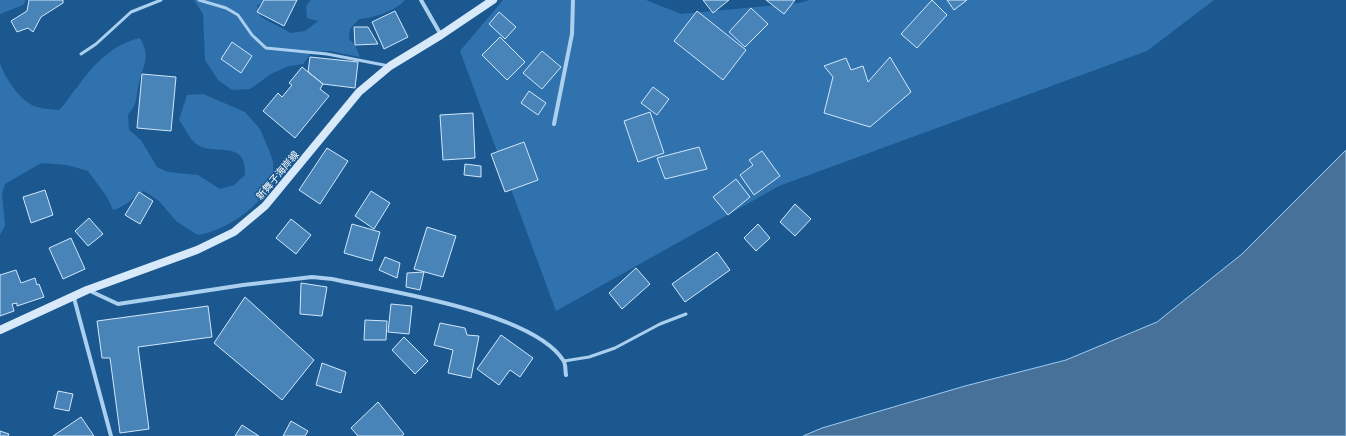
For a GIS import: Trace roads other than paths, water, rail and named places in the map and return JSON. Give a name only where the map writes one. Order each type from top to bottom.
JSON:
[{"type":"main road","name":"新舞子海岸線","points":[[0,330],[74,298],[87,290],[197,250],[234,232],[265,206],[359,92],[390,66],[441,35],[493,0]]},
{"type":"street","points":[[421,0],[441,35]]},
{"type":"street","points":[[554,124],[572,34],[573,0]]},
{"type":"street","points":[[87,290],[118,304],[243,285],[312,277],[332,279],[455,305],[519,327],[548,344],[564,361],[566,375]]},
{"type":"street","points":[[74,298],[111,436]]},
{"type":"lane","points":[[81,54],[96,44],[131,12],[161,0]]},
{"type":"lane","points":[[198,0],[226,8],[238,15],[252,35],[266,48],[327,54],[390,66]]},
{"type":"lane","points":[[564,361],[589,357],[615,348],[660,324],[686,314]]}]
